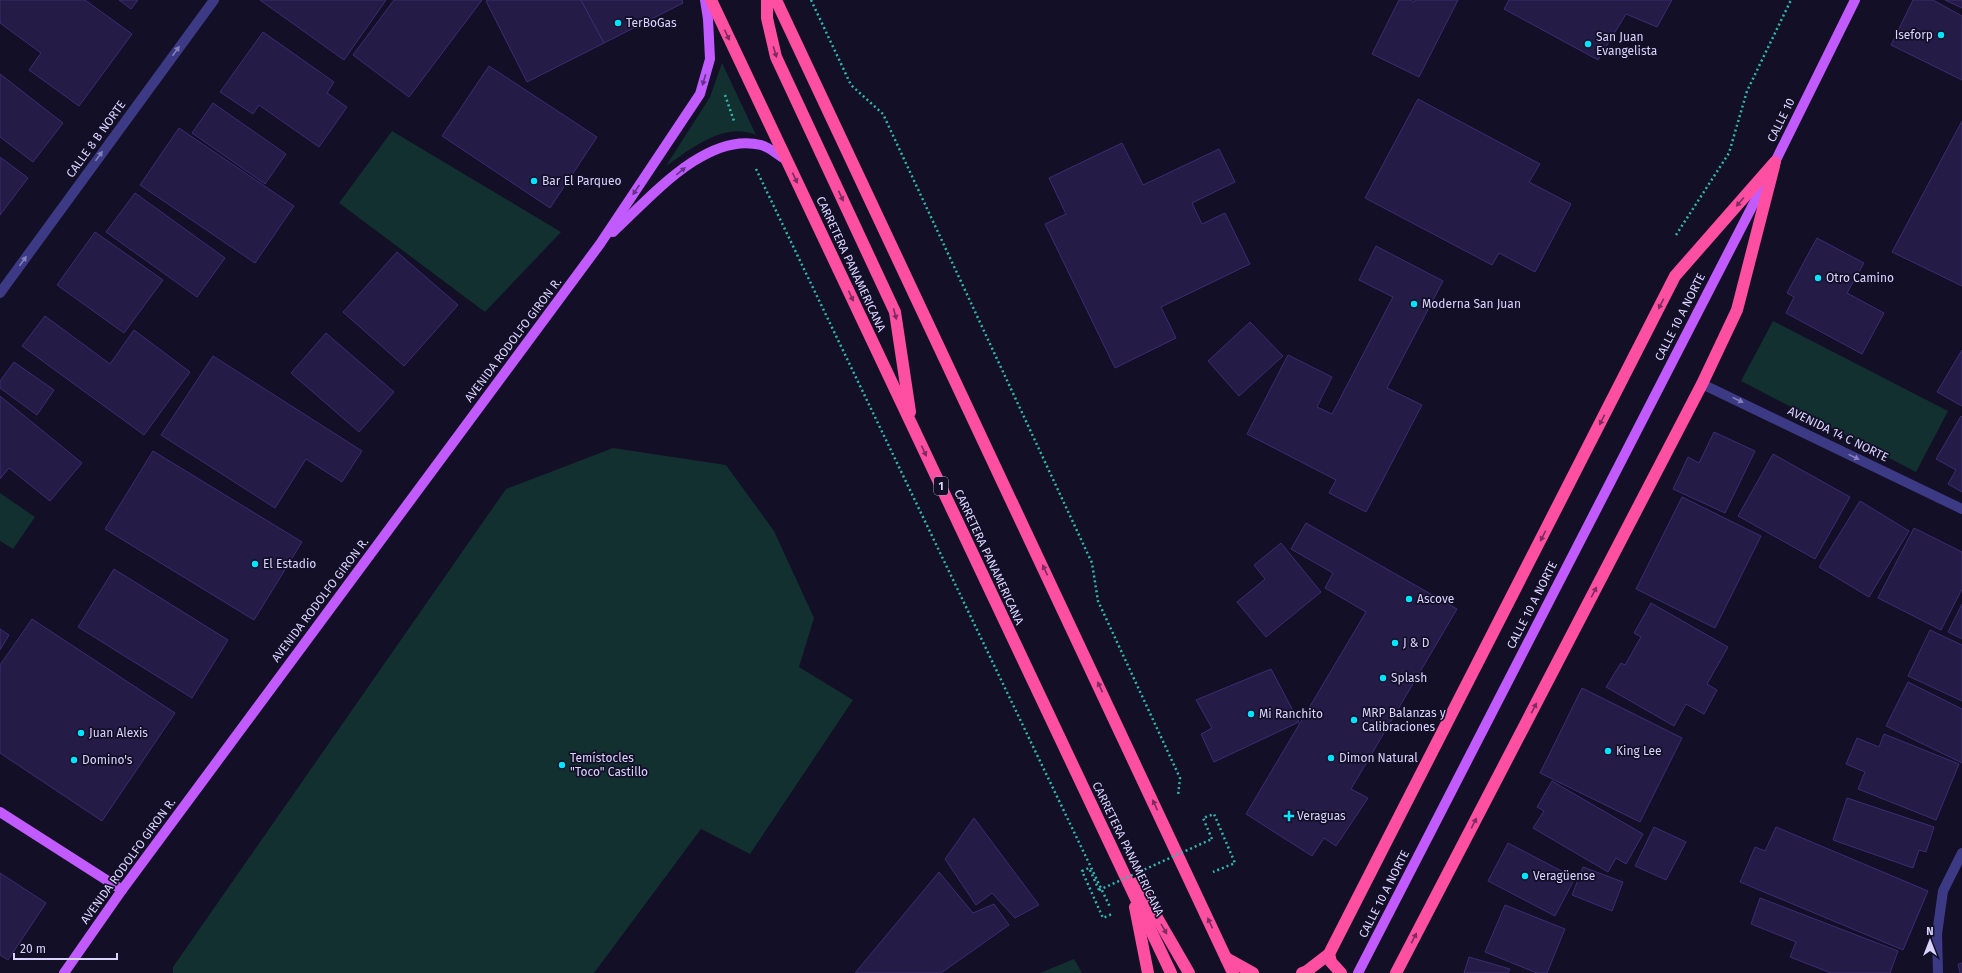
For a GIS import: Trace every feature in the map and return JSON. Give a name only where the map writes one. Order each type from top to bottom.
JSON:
[{"type":"highway","name":"CARRETERA PANAMERICANA","points":[[711,0],[1171,973]]},
{"type":"highway","points":[[766,0],[767,18],[776,57],[895,312],[912,425]]},
{"type":"highway","points":[[776,0],[1233,973]]},
{"type":"highway","points":[[1396,973],[1702,384],[1737,310],[1775,162]]},
{"type":"highway","points":[[1302,973],[1307,971],[1329,954],[1675,276],[1775,162]]},
{"type":"highway","points":[[1082,786],[1189,973]]},
{"type":"highway","points":[[1132,888],[1148,973]]},
{"type":"highway","points":[[1329,954],[1331,962],[1341,973]]},
{"type":"highway","points":[[1226,958],[1253,973]]},
{"type":"main road","name":"AVENIDA RODOLFO GIRON R.","points":[[64,973],[122,890],[600,244],[700,94],[710,59],[708,19],[705,0]]},
{"type":"main road","name":"CALLE 10","points":[[1729,250],[1775,162],[1855,0]]},
{"type":"main road","name":"AVENIDA RODOLFO GIRON R.","points":[[600,244],[684,168],[712,150],[730,144],[743,143],[762,145],[785,159]]},
{"type":"main road","name":"CALLE 10 A NORTE","points":[[1358,973],[1729,250]]},
{"type":"main road","points":[[0,812],[122,890]]},
{"type":"street","name":"CALLE 8 B NORTE","points":[[0,293],[214,0]]},
{"type":"street","name":"AVENIDA 14 C NORTE","points":[[1702,384],[1962,509]]},
{"type":"street","points":[[1938,973],[1937,934],[1943,891],[1962,853]]},
{"type":"path","points":[[811,0],[851,85],[883,114],[1092,563],[1098,602],[1180,778],[1178,796],[1181,803]]},
{"type":"path","points":[[1672,242],[1729,153],[1746,92],[1791,0]]},
{"type":"path","points":[[710,59],[743,143],[1115,917]]},
{"type":"path","points":[[1113,914],[1103,918],[1082,871],[1089,868],[1099,890],[1212,839],[1203,818],[1214,814],[1235,863],[1211,873],[1208,867]]},
{"type":"path","points":[[1196,839],[1199,847]]},
{"type":"green space","points":[[722,63],[756,135],[744,132],[720,134],[697,145],[666,166],[710,97]]},
{"type":"green space","points":[[392,131],[561,232],[485,312],[339,203]]},
{"type":"green space","points":[[1773,321],[1948,411],[1916,472],[1741,381]]},
{"type":"green space","name":"Temístocles \"Toco\" Castillo","points":[[613,448],[726,465],[774,531],[814,618],[799,667],[853,700],[750,854],[701,829],[594,973],[173,973],[173,967],[506,489]]},
{"type":"green space","points":[[0,493],[35,517],[13,549],[0,541]]},
{"type":"green space","points":[[1074,959],[1082,973],[1040,973]]},
{"type":"building","points":[[0,0],[85,0],[132,34],[79,106],[29,70],[41,53],[0,23]]},
{"type":"building","points":[[119,0],[138,0],[131,9]]},
{"type":"building","points":[[260,0],[386,0],[344,60]]},
{"type":"building","points":[[394,0],[482,0],[409,97],[353,55]]},
{"type":"building","points":[[581,0],[604,43],[527,82],[486,1]]},
{"type":"building","name":"TerBoGas","points":[[581,0],[682,0],[683,3],[604,43]]},
{"type":"building","points":[[1399,0],[1411,0],[1414,2],[1415,0],[1458,0],[1419,77],[1372,54]]},
{"type":"building","name":"San Juan Evangelista","points":[[1509,0],[1672,0],[1657,27],[1626,14],[1598,60],[1504,9]]},
{"type":"building","points":[[1913,0],[1933,0],[1962,16],[1962,80],[1891,45]]},
{"type":"building","points":[[1945,0],[1962,0],[1962,8]]},
{"type":"building","points":[[263,32],[334,82],[327,93],[347,107],[319,147],[259,105],[253,114],[220,92]]},
{"type":"building","points":[[489,66],[597,137],[550,208],[442,136]]},
{"type":"building","points":[[0,74],[63,123],[33,162],[0,137]]},
{"type":"building","points":[[1418,99],[1540,164],[1529,182],[1571,204],[1535,272],[1499,253],[1492,265],[1365,198]]},
{"type":"building","points":[[213,103],[286,154],[265,184],[192,133]]},
{"type":"building","points":[[1962,121],[1962,286],[1892,252]]},
{"type":"building","points":[[179,128],[294,206],[255,263],[140,185]]},
{"type":"building","points":[[1122,143],[1143,185],[1219,149],[1235,182],[1192,203],[1202,224],[1225,213],[1250,264],[1161,307],[1176,338],[1115,368],[1045,224],[1066,214],[1049,178]]},
{"type":"building","points":[[0,157],[28,178],[0,215]]},
{"type":"building","points":[[135,193],[225,258],[197,297],[106,232]]},
{"type":"building","points":[[95,232],[163,280],[124,333],[57,285]]},
{"type":"building","points":[[1817,238],[1864,263],[1847,293],[1884,313],[1862,354],[1786,313],[1794,297],[1787,293]]},
{"type":"building","points":[[1376,246],[1443,281],[1387,388],[1422,405],[1366,512],[1329,493],[1336,480],[1247,434],[1288,355],[1332,377],[1317,407],[1332,414],[1393,297],[1359,280]]},
{"type":"building","points":[[397,252],[458,305],[404,366],[343,312]]},
{"type":"building","points":[[45,316],[110,364],[134,330],[190,372],[144,435],[22,346]]},
{"type":"building","points":[[1250,322],[1283,356],[1239,396],[1208,361]]},
{"type":"building","points":[[326,333],[394,392],[359,432],[291,373]]},
{"type":"building","points":[[1962,350],[1962,406],[1937,392]]},
{"type":"building","points":[[213,356],[362,451],[342,482],[306,459],[275,508],[161,435]]},
{"type":"building","points":[[14,362],[54,390],[37,415],[0,388],[0,381]]},
{"type":"building","points":[[0,396],[82,463],[50,501],[9,468],[0,479]]},
{"type":"building","points":[[1961,416],[1962,492],[1948,484],[1956,470],[1936,459]]},
{"type":"building","points":[[1714,432],[1755,451],[1725,513],[1673,489],[1688,457],[1699,463]]},
{"type":"building","points":[[153,451],[302,542],[254,620],[105,529]]},
{"type":"building","points":[[1773,454],[1850,497],[1815,559],[1738,516]]},
{"type":"building","points":[[1682,497],[1761,536],[1715,628],[1636,589]]},
{"type":"building","points":[[1860,501],[1909,531],[1869,597],[1819,567]]},
{"type":"building","points":[[1306,523],[1457,609],[1351,789],[1368,798],[1336,846],[1324,838],[1312,856],[1246,814],[1366,612],[1325,588],[1333,573],[1291,549]]},
{"type":"building","points":[[1914,528],[1962,552],[1962,589],[1941,630],[1878,598]]},
{"type":"building","points":[[1281,543],[1321,592],[1266,637],[1237,602],[1265,579],[1254,565]]},
{"type":"building","points":[[114,569],[228,640],[192,698],[78,627]]},
{"type":"building","points":[[1651,603],[1728,647],[1707,684],[1717,690],[1704,714],[1686,704],[1674,726],[1606,687],[1621,663],[1625,665],[1641,637],[1634,633]]},
{"type":"building","points":[[1962,604],[1962,639],[1948,632]]},
{"type":"building","name":"Juan Alexis","points":[[32,619],[175,713],[102,821],[0,753],[0,665]]},
{"type":"building","points":[[0,629],[9,635],[0,650]]},
{"type":"building","points":[[1930,630],[1962,645],[1962,701],[1908,676]]},
{"type":"building","points":[[1271,669],[1299,722],[1214,762],[1201,734],[1212,728],[1196,700]]},
{"type":"building","points":[[1908,682],[1962,709],[1962,763],[1886,726]]},
{"type":"building","points":[[1582,688],[1682,738],[1640,822],[1540,773]]},
{"type":"building","points":[[1884,734],[1959,764],[1936,820],[1858,789],[1865,772],[1846,764],[1857,738],[1879,747]]},
{"type":"building","points":[[1552,781],[1643,834],[1626,864],[1616,858],[1608,872],[1533,828],[1544,811],[1537,807]]},
{"type":"building","points":[[1847,798],[1934,827],[1926,852],[1919,850],[1913,868],[1833,840]]},
{"type":"building","points":[[974,818],[1039,905],[1015,918],[992,893],[976,905],[945,859]]},
{"type":"building","points":[[1654,827],[1686,842],[1666,880],[1635,866]]},
{"type":"building","points":[[1776,827],[1928,891],[1903,950],[1740,882],[1755,847],[1765,851]]},
{"type":"building","points":[[1508,843],[1575,878],[1555,916],[1488,881]]},
{"type":"building","points":[[1583,867],[1623,882],[1612,911],[1572,895]]},
{"type":"building","points":[[939,872],[973,913],[994,904],[1009,925],[941,973],[855,973]]},
{"type":"building","points":[[0,873],[46,903],[8,960],[0,955]]},
{"type":"building","points":[[1760,898],[1898,951],[1890,973],[1831,973],[1790,957],[1796,942],[1751,924]]},
{"type":"building","points":[[1505,905],[1565,929],[1547,973],[1537,973],[1485,952]]},
{"type":"building","points":[[1469,957],[1510,969],[1508,973],[1464,973]]},
{"type":"building","points":[[1962,963],[1962,973],[1960,973],[1958,964]]},
{"type":"place","name":"TerBoGas","points":[[618,23]]},
{"type":"place","name":"Iseforp","points":[[1941,35]]},
{"type":"place","name":"San Juan Evangelista","points":[[1588,44]]},
{"type":"place","name":"Bar El Parqueo","points":[[534,181]]},
{"type":"place","name":"Otro Camino","points":[[1818,278]]},
{"type":"place","name":"Moderna San Juan","points":[[1414,304]]},
{"type":"place","name":"El Estadio","points":[[255,564]]},
{"type":"place","name":"Ascove","points":[[1409,599]]},
{"type":"place","name":"J & D","points":[[1395,643]]},
{"type":"place","name":"Splash","points":[[1383,678]]},
{"type":"place","name":"Mi Ranchito","points":[[1251,714]]},
{"type":"place","name":"MRP Balanzas y Calibraciones","points":[[1354,720]]},
{"type":"place","name":"Juan Alexis","points":[[81,733]]},
{"type":"place","name":"King Lee","points":[[1608,751]]},
{"type":"place","name":"Dimon Natural","points":[[1331,758]]},
{"type":"place","name":"Domino's","points":[[74,760]]},
{"type":"place","name":"Temístocles \"Toco\" Castillo","points":[[562,765]]},
{"type":"place","name":"Veraguas","points":[[1289,816]]},
{"type":"place","name":"Veragüense","points":[[1525,876]]}]
